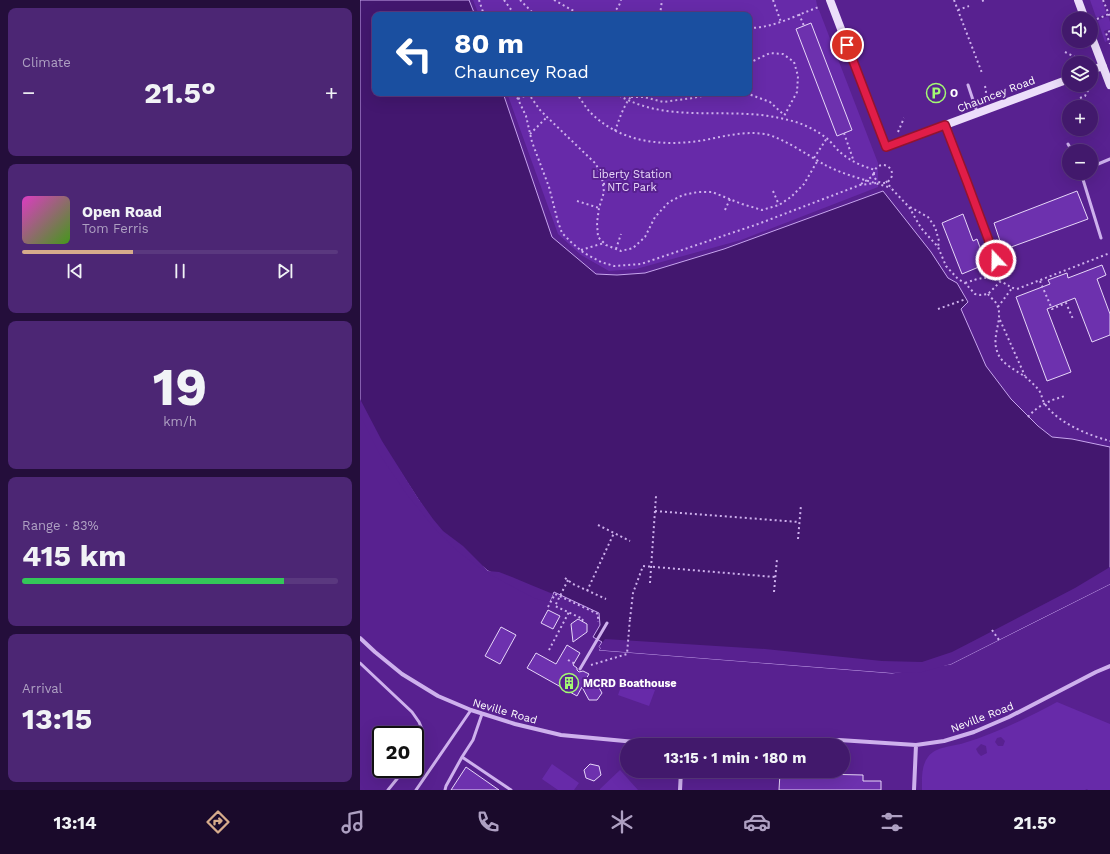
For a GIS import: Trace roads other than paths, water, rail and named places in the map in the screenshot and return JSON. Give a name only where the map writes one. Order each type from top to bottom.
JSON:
[{"type":"street","name":"Chauncey Road","points":[[830,0],[886,147],[1062,82]]},
{"type":"street","points":[[1078,0],[1082,12]]},
{"type":"street","points":[[1098,48],[1106,65],[1110,85]]},
{"type":"street","name":"Neville Road","points":[[360,638],[402,674],[438,696],[471,710],[515,724],[561,735],[620,741]]},
{"type":"street","name":"Neville Road","points":[[850,741],[916,745],[944,740],[974,732],[1009,717],[1110,666]]},
{"type":"street","points":[[914,790],[916,745]]},
{"type":"street","points":[[680,790],[681,778]]},
{"type":"lane","points":[[968,85],[978,113]]},
{"type":"lane","points":[[945,125],[996,260],[1002,266],[1013,269]]},
{"type":"lane","points":[[1098,164],[1110,160]]},
{"type":"lane","points":[[1083,180],[1100,238]]},
{"type":"lane","points":[[581,668],[607,623]]},
{"type":"lane","points":[[360,663],[412,712],[421,726]]},
{"type":"lane","points":[[416,790],[471,710]]},
{"type":"lane","points":[[445,790],[462,757],[473,740],[482,714]]},
{"type":"lane","points":[[462,757],[511,790]]},
{"type":"lane","points":[[388,790],[398,778]]},
{"type":"place","name":"O","points":[[936,93]]},
{"type":"place","name":"MCRD Boathouse","points":[[569,683]]},
{"type":"park label","name":"Liberty Station NTC Park","points":[[632,180]]}]
